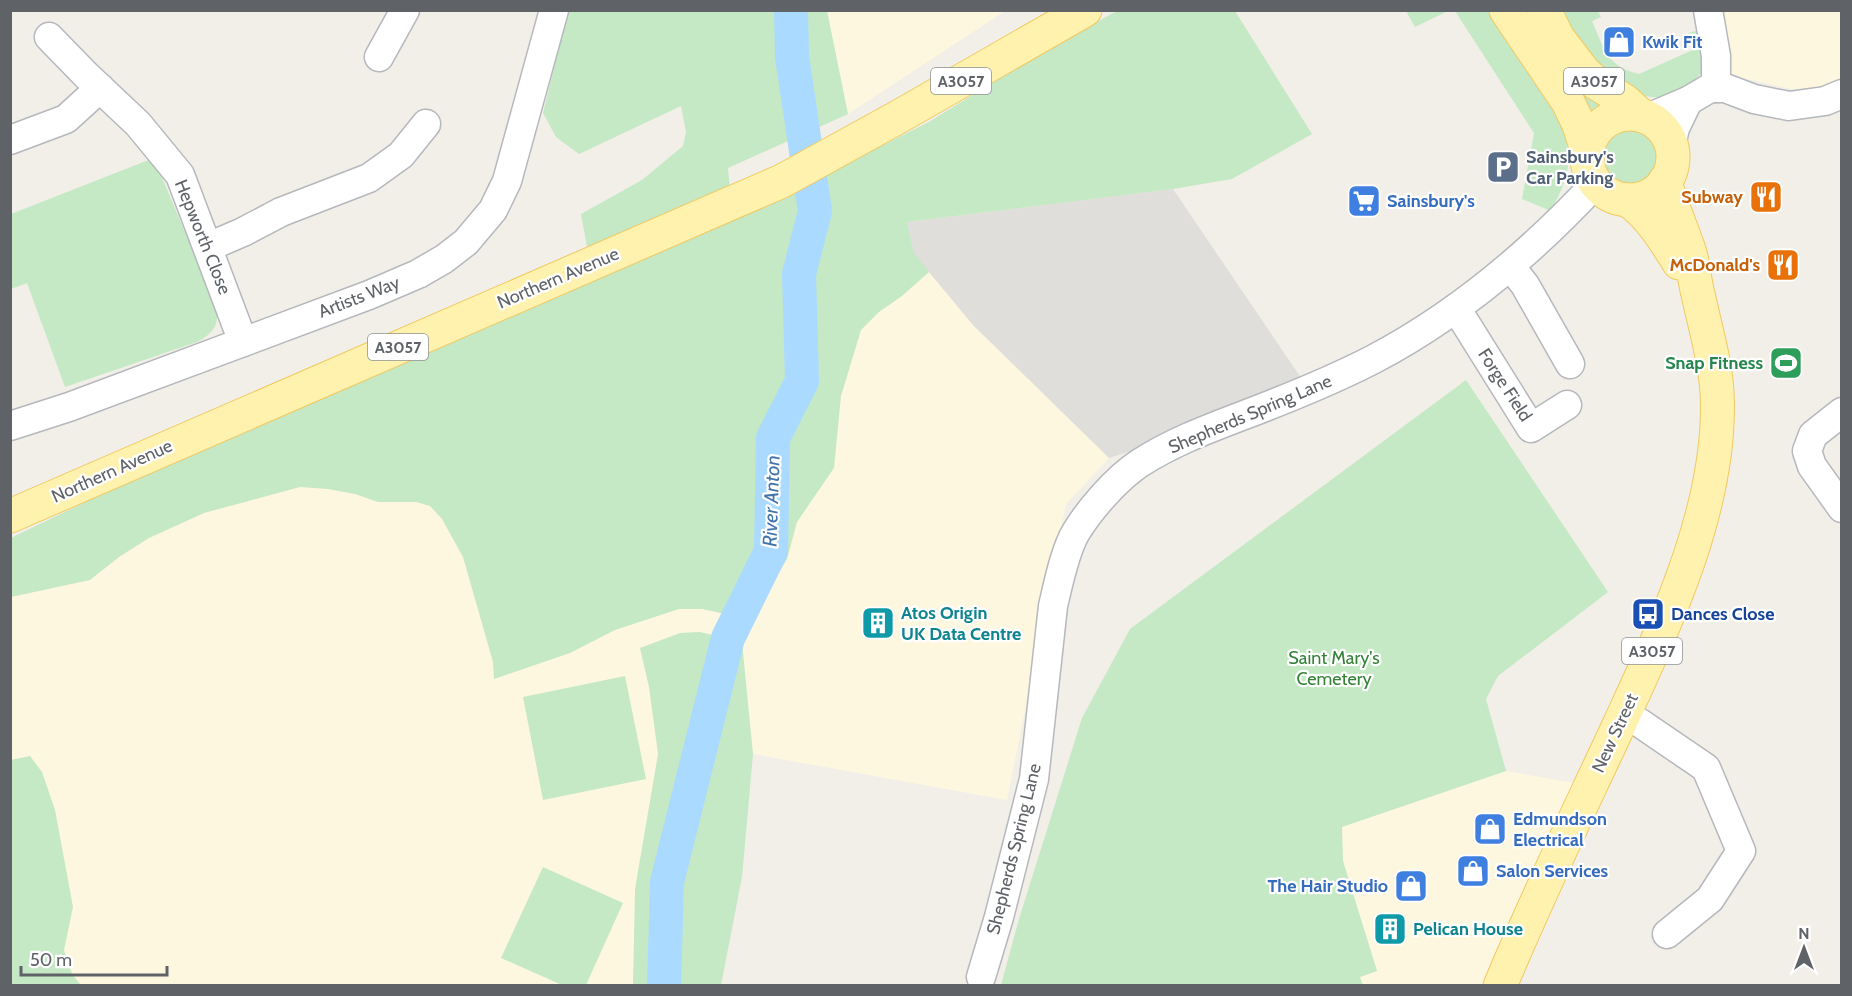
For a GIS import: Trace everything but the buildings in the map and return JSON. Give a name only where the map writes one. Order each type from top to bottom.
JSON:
[{"type":"main road","name":"Northern Avenue","points":[[12,516],[782,181],[1086,10]]},
{"type":"main road","name":"A3057","points":[[1506,10],[1568,102],[1587,150]]},
{"type":"main road","name":"A3057","points":[[1545,10],[1558,38],[1584,72],[1596,83],[1658,124],[1671,145]]},
{"type":"main road","name":"A3057","points":[[1596,183],[1590,174],[1587,150],[1596,129],[1605,121],[1616,116],[1628,114],[1644,116]]},
{"type":"main road","name":"New Street","points":[[1508,983],[1681,579],[1702,512],[1713,461],[1717,425],[1717,391],[1712,353],[1690,253],[1671,206],[1665,181],[1672,166],[1671,145]]},
{"type":"main road","points":[[1628,200],[1649,195],[1665,181]]},
{"type":"main road","name":"New Street","points":[[1596,183],[1605,192],[1628,200],[1639,208],[1662,234],[1698,296]]},
{"type":"street","points":[[379,57],[405,10]]},
{"type":"street","name":"Artists Way","points":[[10,426],[69,407],[369,295],[418,274],[444,259],[466,242],[493,210],[507,181],[554,10]]},
{"type":"street","points":[[1708,10],[1716,48],[1716,88]]},
{"type":"street","name":"Hepworth Close","points":[[49,37],[138,124],[180,175],[243,342]]},
{"type":"street","points":[[10,140],[66,119],[100,88]]},
{"type":"street","points":[[1644,116],[1688,101],[1703,92],[1716,88],[1735,91],[1770,104],[1789,106],[1825,101],[1842,94]]},
{"type":"street","points":[[1671,145],[1675,128],[1688,101]]},
{"type":"street","points":[[208,247],[281,212],[369,178],[401,155],[426,124]]},
{"type":"street","name":"Shepherds Spring Lane","points":[[981,977],[1034,779],[1053,606],[1059,580],[1075,533],[1103,496],[1138,464],[1181,440],[1323,384],[1363,364],[1456,308],[1511,267],[1596,183]]},
{"type":"street","points":[[1511,267],[1525,285],[1570,364]]},
{"type":"street","name":"Forge Field","points":[[1456,308],[1531,428],[1567,405]]},
{"type":"street","points":[[1842,412],[1814,435],[1807,451],[1812,466],[1842,508]]},
{"type":"street","points":[[1623,716],[1640,723],[1706,768],[1741,851],[1710,899],[1667,934]]},
{"type":"shaded area","points":[[827,10],[1005,11],[848,114]]},
{"type":"shaded area","points":[[1722,11],[1841,11],[1841,88],[1796,90],[1729,75]]},
{"type":"shaded area","points":[[1173,189],[1312,394],[1109,458],[973,325],[914,254],[907,222]]},
{"type":"shaded area","points":[[914,254],[973,325],[1109,458],[1066,504],[1007,800],[753,754],[670,752],[633,985],[11,985],[10,568]]},
{"type":"shaded area","points":[[1506,771],[1574,783],[1485,985],[1363,985],[1360,977],[1377,971],[1343,861],[1341,827]]},
{"type":"green space","points":[[568,11],[827,11],[848,114],[728,168],[733,220],[927,123],[1059,42],[1117,11],[1235,11],[1312,134],[1232,179],[1173,189],[907,222],[914,253],[929,272],[902,296],[879,312],[861,330],[841,396],[834,468],[797,522],[787,559],[747,626],[725,614],[702,609],[679,609],[615,630],[570,653],[494,679],[493,662],[463,557],[442,519],[430,506],[416,502],[378,502],[355,494],[300,487],[204,513],[149,538],[119,557],[90,580],[11,597],[11,538],[110,490],[592,274],[581,214],[642,180],[683,146],[686,132],[681,106],[579,154],[556,137],[543,113]]},
{"type":"green space","points":[[1406,11],[1448,11],[1415,27]]},
{"type":"green space","points":[[1455,11],[1488,11],[1529,66],[1555,109],[1564,131],[1568,152],[1566,177],[1551,211],[1522,199],[1534,133]]},
{"type":"green space","points":[[1522,11],[1532,11],[1609,108],[1592,119]]},
{"type":"green space","points":[[1556,11],[1598,11],[1601,17],[1592,21],[1608,55],[1620,67],[1639,74],[1695,49],[1688,33],[1699,30],[1705,68],[1690,87],[1662,98],[1643,96],[1596,68]]},
{"type":"green space","points":[[1630,123],[1643,126],[1654,133],[1661,144],[1664,157],[1661,170],[1654,181],[1643,188],[1630,191],[1617,188],[1606,181],[1599,170],[1596,157],[1599,144],[1606,133],[1617,126]]},
{"type":"green space","points":[[151,159],[159,170],[216,307],[216,324],[207,336],[197,342],[65,387],[27,283],[11,289],[11,214]]},
{"type":"green space","name":"Saint Mary's Cemetery","points":[[1466,380],[1608,592],[1498,676],[1486,699],[1506,771],[1342,827],[1343,861],[1377,971],[1360,977],[1363,986],[1001,985],[1019,919],[1082,718],[1130,629]]},
{"type":"green space","points":[[700,632],[742,642],[753,754],[742,877],[721,985],[633,985],[635,889],[658,754],[649,687],[640,648],[680,633]]},
{"type":"green space","points":[[625,676],[646,779],[543,800],[523,697]]},
{"type":"green space","points":[[30,756],[42,772],[55,810],[73,907],[64,950],[72,974],[81,985],[11,985],[11,760]]},
{"type":"green space","points":[[543,867],[623,903],[586,985],[562,985],[501,958]]},
{"type":"waterway","name":"River Anton","points":[[664,986],[667,882],[728,638],[771,551],[773,438],[802,381],[799,274],[815,211],[792,57],[791,10]]},
{"type":"place","name":"Kwik Fit","points":[[1619,42]]},
{"type":"place","name":"Sainsbury's Car Parking","points":[[1503,167]]},
{"type":"place","name":"Subway","points":[[1766,197]]},
{"type":"place","name":"Sainsbury's","points":[[1364,201]]},
{"type":"place","name":"McDonald's","points":[[1783,265]]},
{"type":"place","name":"Snap Fitness","points":[[1786,363]]},
{"type":"place","name":"Dances Close","points":[[1648,614]]},
{"type":"place","name":"Atos Origin UK Data Centre","points":[[878,623]]},
{"type":"place","name":"Edmundson Electrical","points":[[1490,829]]},
{"type":"place","name":"Salon Services","points":[[1473,871]]},
{"type":"place","name":"The Hair Studio","points":[[1411,886]]},
{"type":"place","name":"Pelican House","points":[[1390,929]]}]
